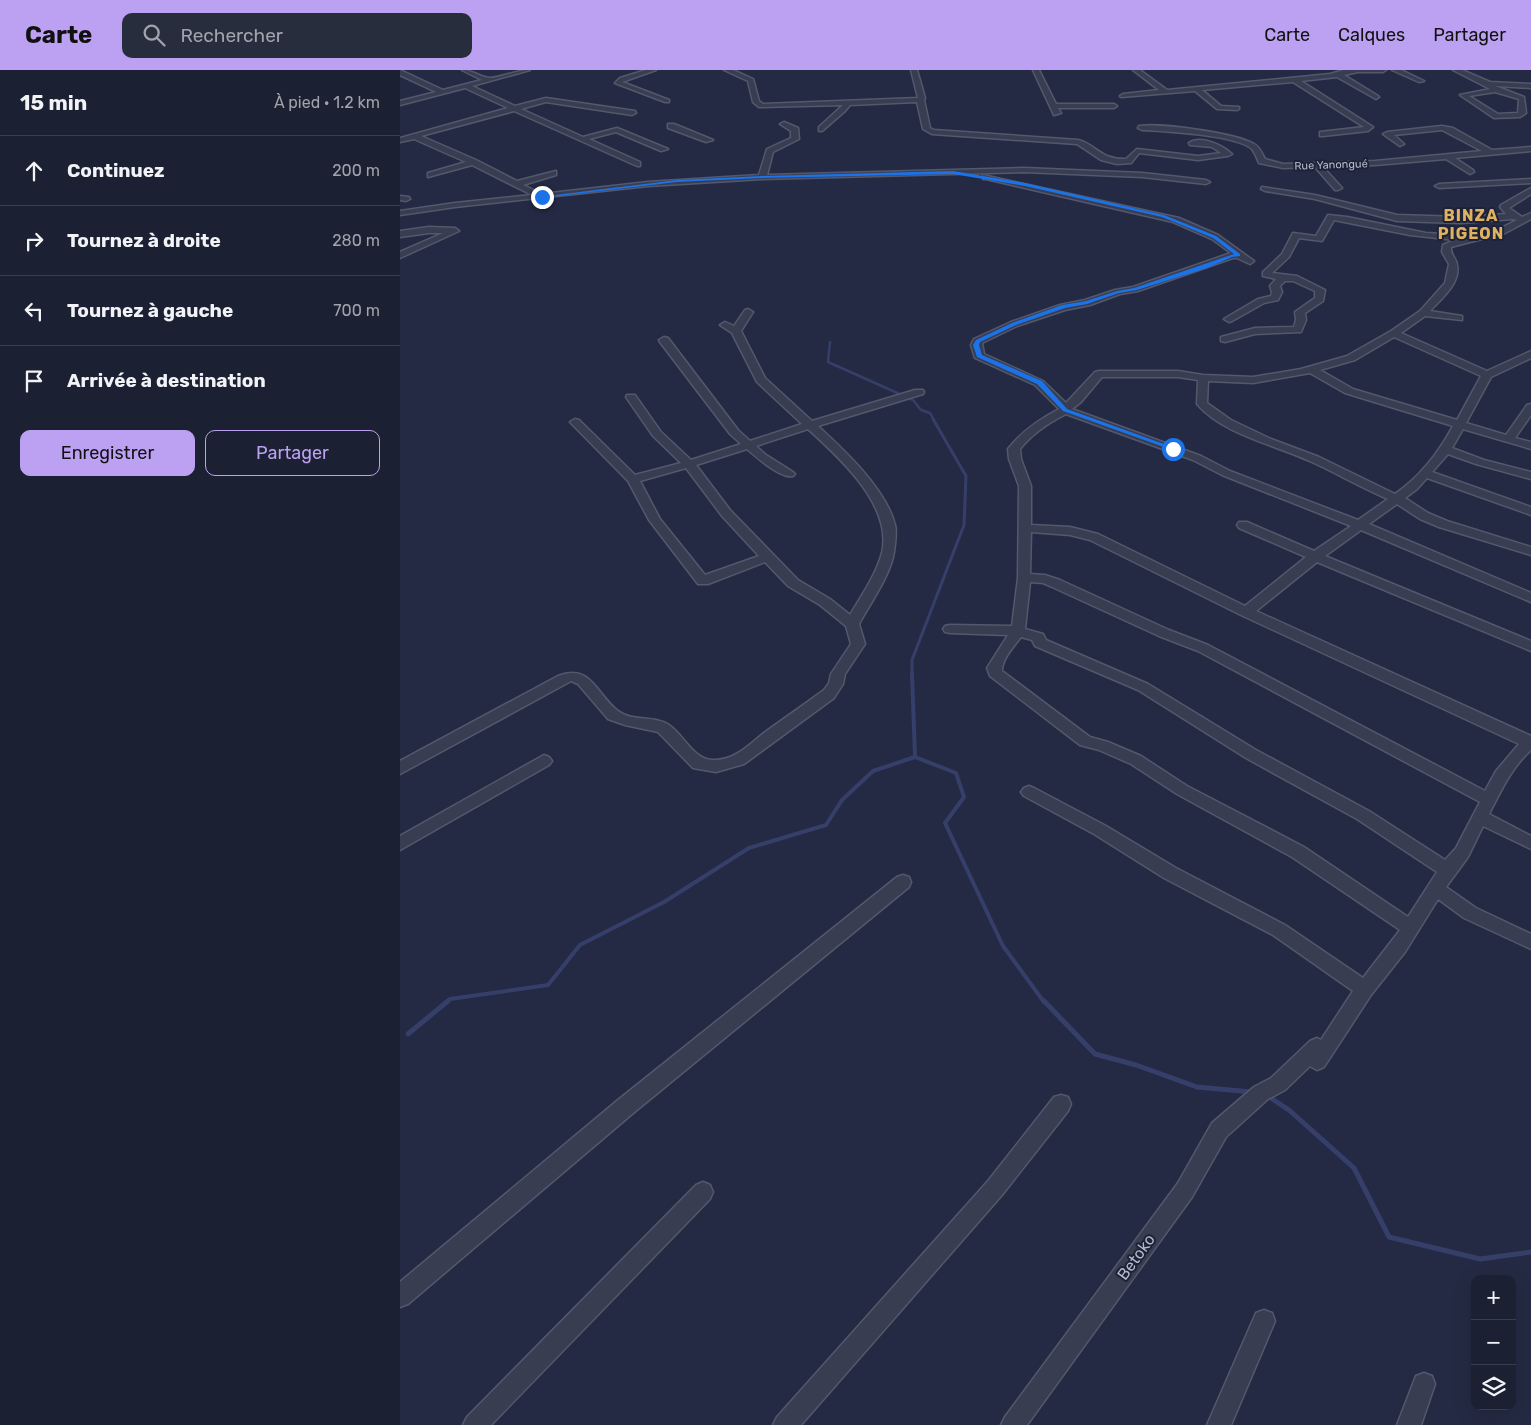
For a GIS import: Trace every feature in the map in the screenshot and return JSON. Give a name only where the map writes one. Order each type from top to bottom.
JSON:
[{"type":"street","points":[[465,70],[489,80]]},
{"type":"street","points":[[400,103],[527,70]]},
{"type":"street","points":[[653,70],[619,80],[618,83],[667,101]]},
{"type":"street","points":[[726,70],[751,80],[756,102],[762,106],[920,100]]},
{"type":"street","points":[[914,70],[922,98],[920,100],[927,130],[932,132],[1078,142],[1098,156],[1120,162],[1128,161],[1134,152],[1140,151],[1168,156],[1198,158],[1228,154],[1214,145],[1193,144]]},
{"type":"street","points":[[1036,70],[1058,114]]},
{"type":"street","points":[[1136,70],[1164,91]]},
{"type":"street","points":[[1123,96],[1294,79],[1342,72],[1383,70]]},
{"type":"street","points":[[1395,70],[1421,81]]},
{"type":"street","points":[[1456,70],[1490,84],[1531,86]]},
{"type":"street","points":[[400,72],[442,92]]},
{"type":"street","points":[[1342,72],[1376,97]]},
{"type":"street","points":[[619,74],[628,77]]},
{"type":"street","points":[[1294,79],[1369,127],[1368,129],[1323,134]]},
{"type":"street","points":[[1490,84],[1494,90],[1522,98],[1522,113],[1520,115],[1498,116],[1463,95],[1494,90]]},
{"type":"street","points":[[465,86],[600,149],[637,164]]},
{"type":"street","points":[[1195,88],[1219,108],[1237,108]]},
{"type":"street","points":[[400,140],[514,108],[551,100],[632,113]]},
{"type":"street","points":[[822,129],[848,103]]},
{"type":"street","points":[[1053,106],[1114,106]]},
{"type":"street","points":[[762,177],[770,151],[795,139],[794,130],[784,124]]},
{"type":"street","points":[[671,126],[709,140]]},
{"type":"street","name":"Rue Yanongué","points":[[1142,128],[1167,129],[1242,141],[1257,150],[1262,161],[1268,164],[1283,166],[1318,166],[1531,149]]},
{"type":"street","points":[[1400,144],[1387,134],[1442,128],[1450,130],[1491,153]]},
{"type":"street","points":[[582,139],[617,130],[664,149]]},
{"type":"street","points":[[675,134],[684,131]]},
{"type":"street","points":[[414,136],[542,197]]},
{"type":"street","points":[[649,143],[658,140]]},
{"type":"street","points":[[1448,157],[1470,172]]},
{"type":"street","points":[[431,175],[472,162]]},
{"type":"street","points":[[1318,166],[1338,188]]},
{"type":"street","points":[[400,213],[455,205],[677,181],[762,177],[982,170],[1142,175],[1206,182]]},
{"type":"street","points":[[953,172],[1025,185],[1163,216],[1215,237],[1238,255],[1250,261]]},
{"type":"street","points":[[517,184],[552,173]]},
{"type":"street","points":[[1439,186],[1531,181]]},
{"type":"street","points":[[1265,189],[1320,199],[1397,218],[1461,220],[1512,216],[1528,218]]},
{"type":"street","points":[[1512,216],[1504,207],[1531,190]]},
{"type":"street","points":[[1225,339],[1255,331],[1298,330],[1301,320],[1300,312],[1320,299],[1320,290],[1294,278],[1282,278],[1266,274],[1286,255],[1296,235],[1319,239],[1331,217],[1427,236],[1473,239]]},
{"type":"street","points":[[1411,928],[1298,852],[1182,790],[1136,760],[1111,749],[1085,741],[995,673],[994,668],[1000,655],[1018,631],[1024,578],[1024,486],[1015,459],[1014,449],[1024,437],[1047,418],[1065,409],[1086,391],[1099,374],[1178,374],[1202,378],[1253,380],[1311,369],[1358,355],[1423,313],[1449,284],[1453,264],[1446,252],[1447,245],[1502,231],[1528,218]]},
{"type":"street","points":[[400,234],[429,230],[455,231],[401,254]]},
{"type":"street","points":[[1238,255],[1135,289],[1118,292],[1087,303],[1064,306],[1014,324],[978,341],[976,345],[979,356],[1040,382],[1065,409],[1197,458],[1226,473],[1360,525],[1531,598]]},
{"type":"street","points":[[1229,319],[1261,301],[1275,298],[1277,292],[1275,286],[1282,278]]},
{"type":"street","points":[[736,331],[748,312]]},
{"type":"street","points":[[1423,313],[1459,318]]},
{"type":"street","points":[[725,325],[736,331],[761,380],[810,425],[863,479],[878,500],[889,526],[888,552],[880,575],[852,624]]},
{"type":"street","points":[[1394,333],[1487,375]]},
{"type":"street","points":[[664,340],[734,432],[762,457],[789,474]]},
{"type":"street","points":[[1246,612],[1316,556],[1413,487],[1446,449],[1487,375],[1531,354]]},
{"type":"street","points":[[1311,369],[1349,391],[1531,446]]},
{"type":"street","points":[[1202,378],[1202,404],[1227,422],[1267,441],[1315,459],[1396,499],[1424,516],[1443,524],[1531,551]]},
{"type":"street","points":[[633,479],[689,464],[919,392]]},
{"type":"street","points":[[400,768],[571,676],[583,682],[614,715],[625,720],[663,728],[698,764],[716,766],[728,764],[755,750],[770,736],[829,694],[836,684],[838,674],[858,644],[852,624],[826,602],[793,583],[726,513],[689,464],[657,434],[631,397]]},
{"type":"street","points":[[1510,439],[1531,407]]},
{"type":"street","points":[[574,422],[633,479],[655,520],[703,581],[767,556]]},
{"type":"street","points":[[1446,449],[1480,462],[1531,476]]},
{"type":"street","points":[[1425,473],[1531,511]]},
{"type":"street","points":[[1243,525],[1531,646]]},
{"type":"street","points":[[1024,528],[1070,531],[1094,537],[1246,612],[1531,742],[1515,756],[1488,799],[1462,852],[1447,870],[1399,946],[1365,989],[1279,930],[1170,873],[1100,830],[1029,792]]},
{"type":"street","points":[[1024,578],[1045,579],[1055,582],[1164,634],[1203,648],[1488,799]]},
{"type":"street","points":[[950,629],[1018,631],[1038,637],[1040,643],[1143,687],[1251,754],[1363,815],[1447,870]]},
{"type":"street","points":[[400,844],[544,761]]},
{"type":"street","points":[[1480,817],[1531,843]]},
{"type":"street","points":[[400,1296],[625,1107],[903,882]]},
{"type":"street","points":[[1436,889],[1470,913],[1531,942]]},
{"type":"street","name":"Betoko","points":[[1013,1425],[1185,1190],[1219,1130],[1264,1091],[1278,1084],[1317,1047],[1317,1061],[1365,989]]},
{"type":"street","points":[[785,1425],[995,1188],[1060,1104]]},
{"type":"street","points":[[476,1425],[703,1192]]},
{"type":"street","points":[[1219,1425],[1264,1321]]},
{"type":"street","points":[[1409,1425],[1424,1384]]},
{"type":"waterway","points":[[830,342],[828,362],[913,400],[921,410],[930,413],[934,420]]},
{"type":"waterway","points":[[912,673],[912,660],[964,525],[966,476],[933,419]]},
{"type":"waterway","points":[[912,673],[915,757]]},
{"type":"waterway","points":[[446,1002],[450,999],[548,985],[580,945],[664,902],[749,848],[826,825],[842,800],[873,771],[915,757]]},
{"type":"waterway","points":[[915,757],[956,773],[964,797],[945,823],[1003,946],[1044,1002]]},
{"type":"waterway","points":[[408,1034],[448,1001]]},
{"type":"waterway","points":[[1044,1001],[1095,1054],[1136,1065],[1197,1087],[1252,1092]]},
{"type":"waterway","points":[[1266,1095],[1289,1110],[1354,1168],[1389,1237],[1480,1259],[1531,1252]]},
{"type":"district","name":"BINZA PIGEON","points":[[1471,224]]},
{"type":"route","points":[[542,197],[677,181],[953,172],[1025,185],[1176,220],[1215,237],[1238,255],[1218,260],[1187,273],[1135,289],[1118,292],[1087,303],[1064,306],[1014,324],[997,334],[978,341],[976,345],[979,356],[1040,382],[1065,410],[1173,449]]}]
